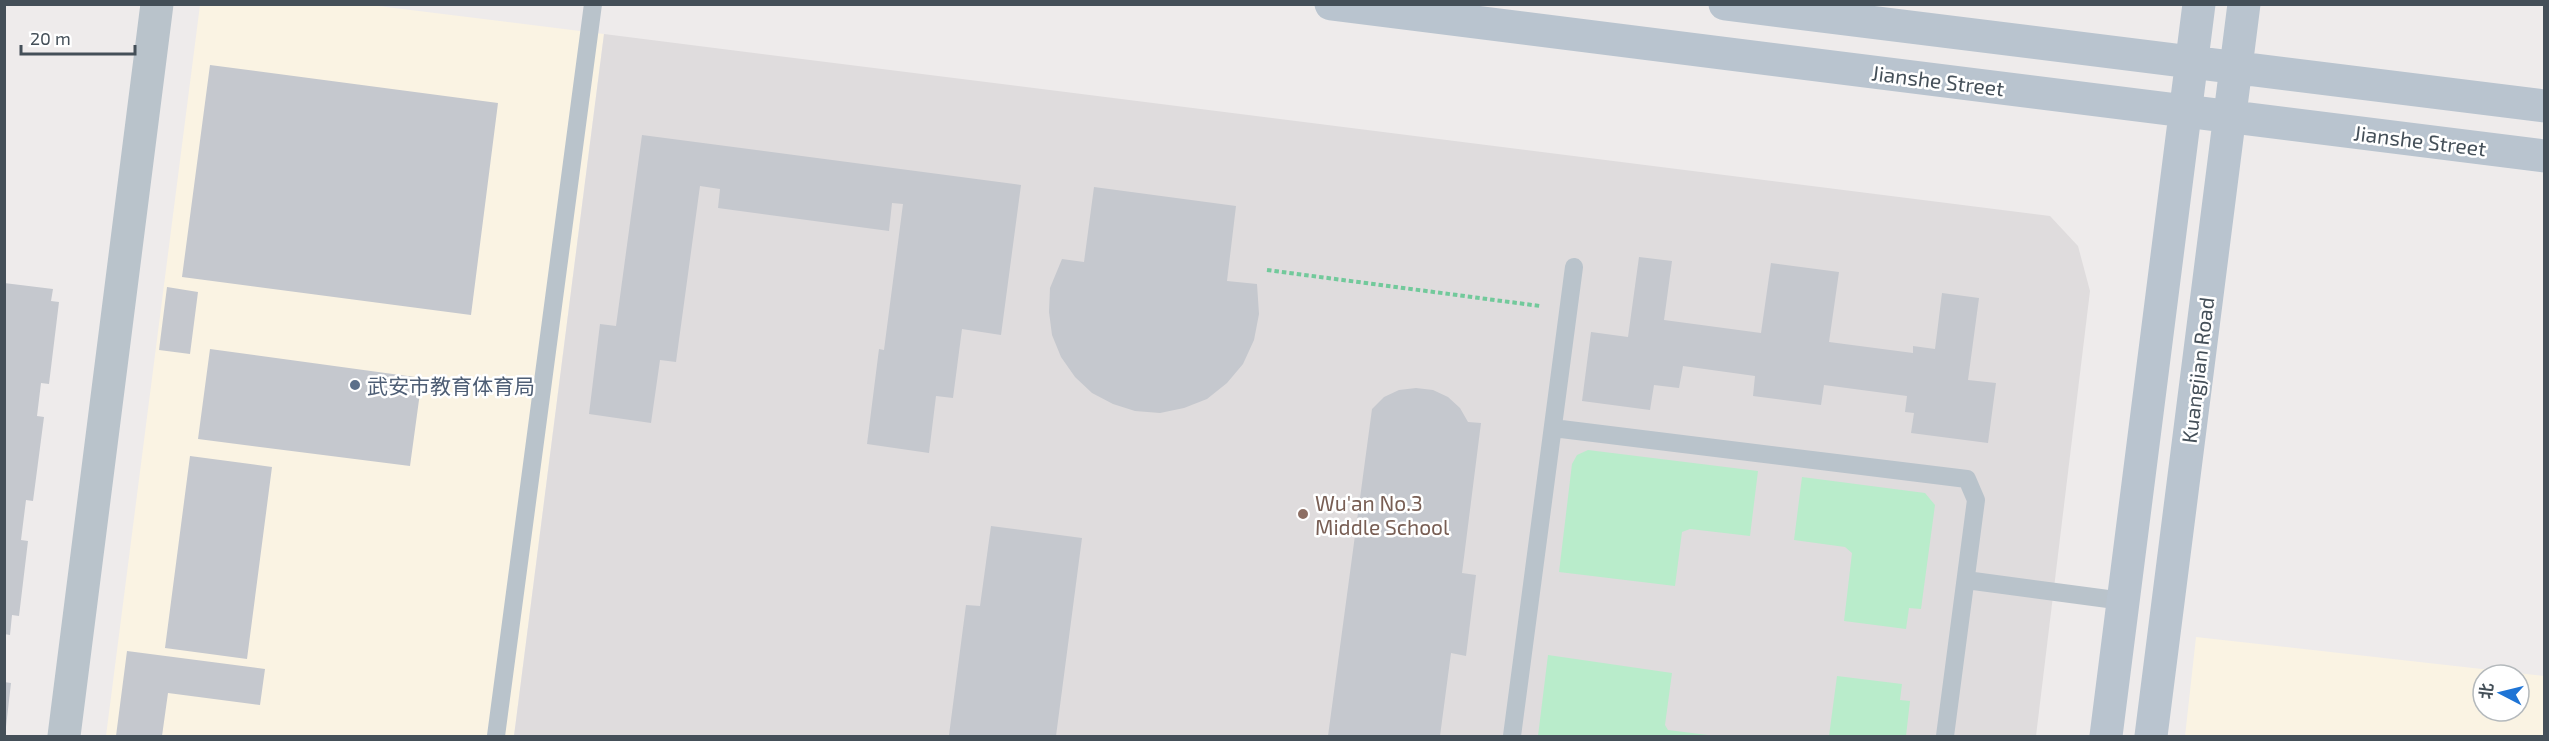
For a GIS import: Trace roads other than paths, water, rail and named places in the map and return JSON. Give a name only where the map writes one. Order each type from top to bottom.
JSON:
[{"type":"main road","name":"Jianshe Street","points":[[1331,4],[2544,156]]},
{"type":"main road","points":[[1725,4],[2544,106]]},
{"type":"main road","name":"Kuangjian Road","points":[[2106,736],[2199,4]]},
{"type":"main road","name":"Kuangjian Road","points":[[2151,736],[2244,4]]},
{"type":"street","points":[[64,736],[157,4]]},
{"type":"lane","points":[[496,736],[593,4]]},
{"type":"lane","points":[[1512,736],[1574,267]]},
{"type":"lane","points":[[1553,428],[1967,479],[1976,500],[1945,736]]},
{"type":"lane","points":[[1966,580],[2123,601]]},
{"type":"place","name":"武安市教育体育局","points":[[355,385]]},
{"type":"place","name":"Wu'an No.3 Middle School","points":[[1303,514]]}]
